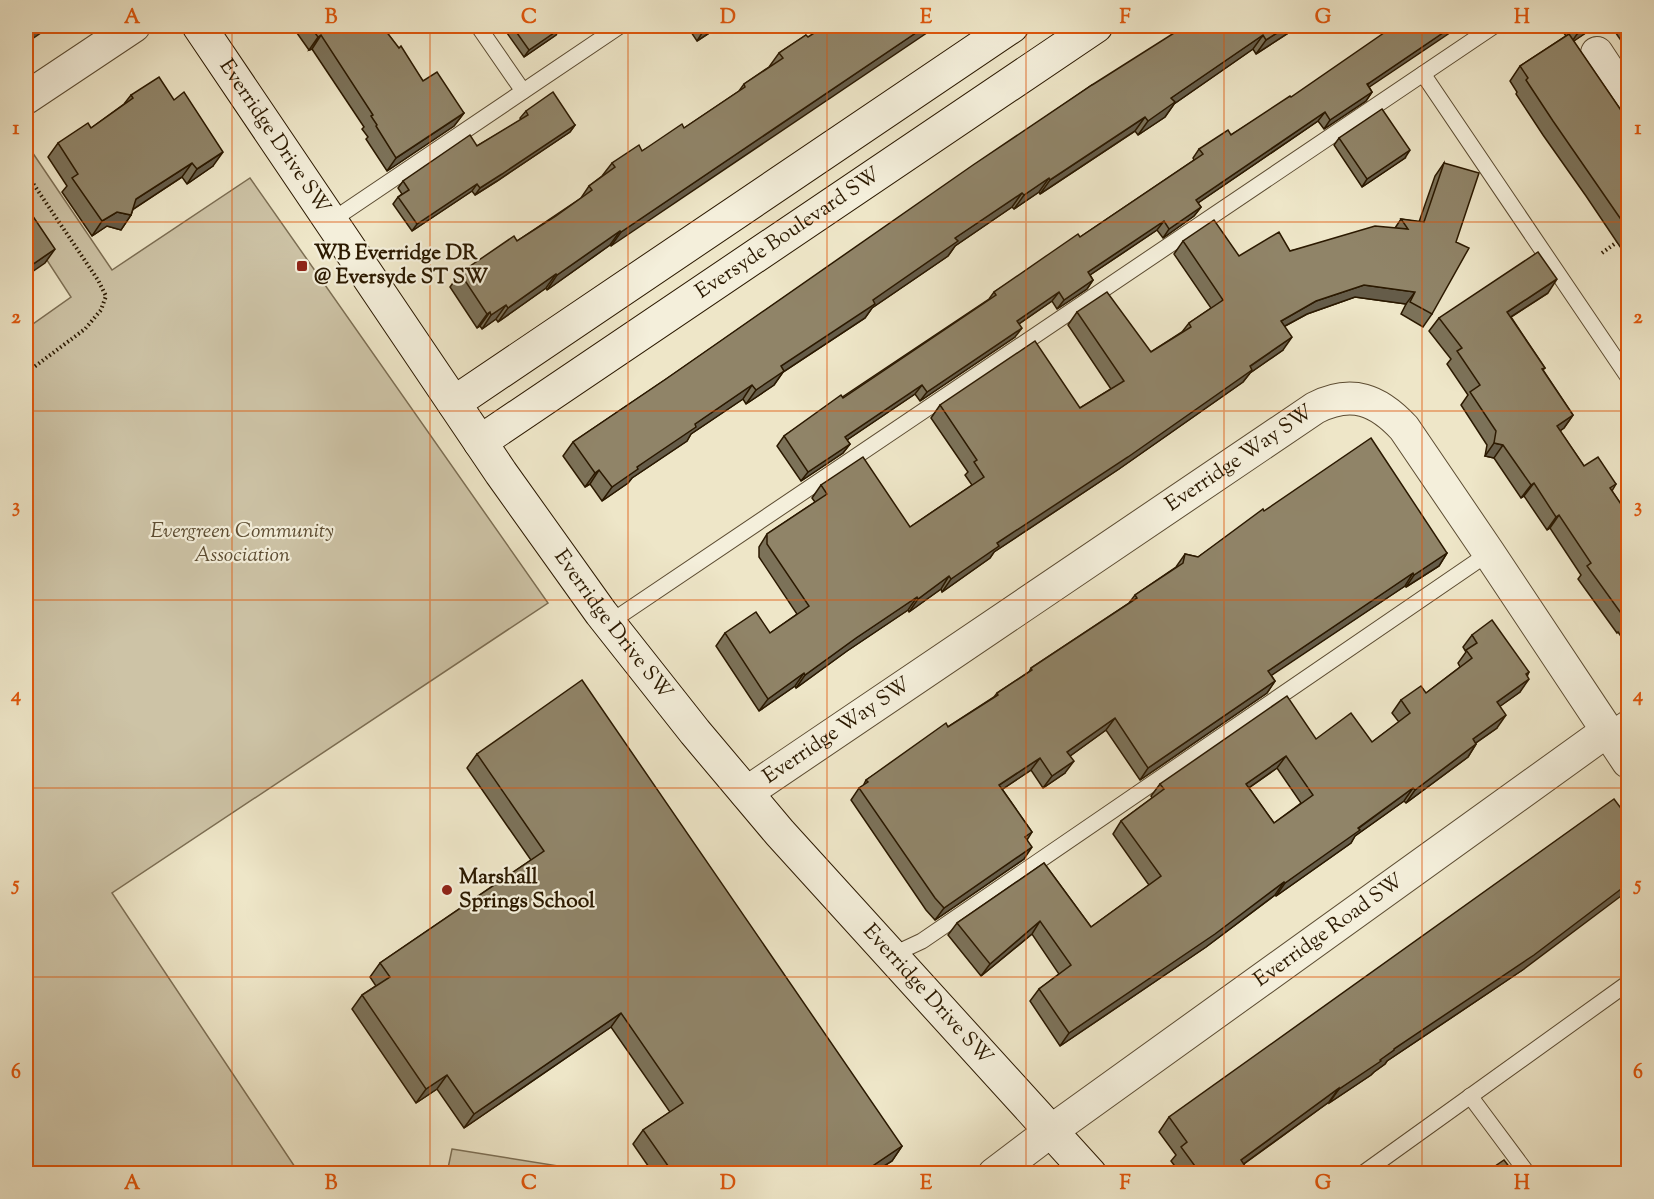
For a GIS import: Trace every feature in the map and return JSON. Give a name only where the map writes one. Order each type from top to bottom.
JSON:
[{"type":"street","points":[[26,98],[134,26]]},
{"type":"street","name":"Everridge Drive SW","points":[[199,26],[480,442],[609,623],[695,732],[780,833],[1090,1173]]},
{"type":"street","points":[[454,403],[1012,26]]},
{"type":"street","name":"Eversyde Boulevard SW","points":[[480,442],[1096,26]]},
{"type":"street","points":[[1596,53],[1629,100]]},
{"type":"street","name":"Everridge Way SW","points":[[746,793],[1315,408],[1342,398],[1377,404],[1393,416],[1404,429],[1490,553],[1618,724],[1629,762]]},
{"type":"street","name":"Everridge Road SW","points":[[994,1173],[1618,724]]},
{"type":"lane","points":[[478,26],[523,92]]},
{"type":"lane","points":[[331,221],[620,26]]},
{"type":"lane","points":[[609,623],[1494,26]]},
{"type":"lane","points":[[1423,74],[1629,377]]},
{"type":"lane","points":[[892,955],[922,941],[1490,553]]},
{"type":"lane","points":[[1362,1173],[1629,983]]},
{"type":"lane","points":[[1470,1096],[1528,1173]]},
{"type":"path","points":[[26,173],[98,280],[106,297],[101,310],[85,329],[26,373]]},
{"type":"path","points":[[1602,253],[1629,234]]},
{"type":"green space","name":"Evergreen Community Association","points":[[26,143],[112,270],[250,178],[548,603],[112,893],[299,1173],[26,1173],[26,329],[71,297],[26,228]]},
{"type":"green space","points":[[452,1149],[590,1171],[589,1174],[447,1173]]},
{"type":"building","points":[[26,26],[40,26],[26,35]]},
{"type":"building","points":[[310,26],[382,26],[399,48],[401,46],[423,81],[437,72],[464,113],[396,158],[376,126],[371,116],[373,115],[321,35],[318,37]]},
{"type":"building","points":[[512,26],[559,26],[561,28],[529,50]]},
{"type":"building","points":[[697,26],[714,26],[702,33]]},
{"type":"building","points":[[825,26],[926,26],[508,308],[506,305],[491,315],[490,312],[487,314],[460,273],[514,236],[517,241],[556,216],[592,190],[589,186],[615,167],[612,163],[639,145],[642,151],[682,124],[684,128],[783,58],[779,53],[806,35],[808,37]]},
{"type":"building","points":[[1185,26],[1288,26],[1266,40],[1263,35],[1171,98],[1175,102],[1148,121],[1145,117],[1050,180],[1049,178],[1024,195],[1022,193],[955,238],[958,241],[873,300],[875,304],[781,366],[784,371],[756,390],[752,385],[695,424],[696,427],[612,487],[599,470],[595,473],[573,442],[973,165]]},
{"type":"building","points":[[1394,26],[1453,26],[1367,84],[1372,92],[1330,120],[1325,112],[1196,200],[1201,207],[1169,229],[1164,221],[1088,272],[1093,280],[1064,300],[1059,292],[1017,321],[1022,328],[927,392],[922,385],[845,437],[850,444],[808,472],[784,436],[841,395],[843,398],[996,295],[994,292],[1078,234],[1080,237],[1203,154],[1199,149],[1228,130],[1231,135]]},
{"type":"building","points":[[1571,26],[1589,26],[1577,34]]},
{"type":"building","points":[[1569,34],[1629,122],[1629,231],[1553,121],[1526,80],[1528,78],[1520,66]]},
{"type":"building","points":[[159,77],[174,100],[184,92],[223,152],[197,169],[192,163],[136,199],[131,215],[117,212],[102,221],[72,178],[78,174],[58,143],[88,123],[91,128],[133,98],[131,95]]},
{"type":"building","points":[[553,92],[575,125],[480,188],[477,184],[417,224],[398,197],[409,190],[403,181],[470,135],[477,146],[528,115],[526,111]]},
{"type":"building","points":[[1382,109],[1410,150],[1367,179],[1339,138]]},
{"type":"building","points":[[1444,163],[1479,173],[1456,242],[1469,248],[1432,314],[1410,302],[1415,292],[1364,285],[1316,301],[1281,321],[1292,337],[1250,366],[1252,370],[1128,457],[997,543],[999,546],[951,579],[949,576],[768,699],[725,633],[756,612],[770,633],[809,606],[767,544],[767,534],[827,494],[821,485],[863,457],[910,527],[984,477],[974,462],[977,460],[940,405],[1035,341],[1080,408],[1124,381],[1077,312],[1107,292],[1151,352],[1191,327],[1189,323],[1223,300],[1183,241],[1214,220],[1239,256],[1279,232],[1290,251],[1375,226],[1408,229],[1401,219],[1424,222]]},
{"type":"building","points":[[26,206],[55,249],[26,269]]},
{"type":"building","points":[[1538,252],[1557,279],[1507,312],[1573,415],[1557,426],[1584,466],[1598,457],[1616,484],[1610,488],[1629,516],[1629,620],[1626,620],[1587,566],[1591,563],[1559,515],[1556,517],[1534,483],[1531,485],[1503,445],[1494,443],[1496,431],[1470,392],[1480,385],[1457,351],[1462,348],[1439,318]]},
{"type":"building","points":[[1371,438],[1447,553],[1414,575],[1413,573],[1268,671],[1275,681],[1148,768],[1115,718],[1067,752],[1074,761],[1052,776],[1040,758],[999,785],[1032,832],[1025,837],[1032,847],[944,908],[859,788],[868,782],[866,780],[946,723],[948,727],[998,695],[997,693],[1032,670],[1031,668],[1137,598],[1135,595],[1183,563],[1185,554],[1198,557],[1263,509],[1264,511]]},
{"type":"building","points":[[1492,620],[1529,672],[1526,674],[1529,679],[1497,702],[1506,715],[1473,739],[1476,744],[1415,790],[1413,788],[1358,828],[1360,830],[1284,882],[1215,934],[1069,1033],[1039,989],[1071,965],[1040,921],[990,964],[957,923],[1044,863],[1091,927],[1161,876],[1121,821],[1164,789],[1160,784],[1287,696],[1316,739],[1351,713],[1372,742],[1410,713],[1401,700],[1421,686],[1426,693],[1472,658],[1466,650],[1477,643],[1472,635]],"holes":[[[1286,756],[1313,795],[1274,823],[1246,784]]]},
{"type":"building","points":[[582,680],[902,1146],[862,1173],[673,1173],[643,1130],[683,1103],[621,1013],[474,1114],[447,1075],[426,1089],[362,995],[390,977],[380,963],[544,851],[477,754]]},
{"type":"building","points":[[1614,799],[1629,819],[1629,883],[1534,955],[1394,1049],[1381,1061],[1339,1088],[1241,1160],[1247,1169],[1240,1173],[1200,1173],[1181,1147],[1187,1142],[1169,1117]]},
{"type":"building","points":[[1504,1160],[1514,1173],[1485,1173]]},
{"type":"place","name":"WB Everridge DR @ Eversyde ST SW","points":[[302,266]]},
{"type":"place","name":"Marshall Springs School","points":[[447,890]]}]
